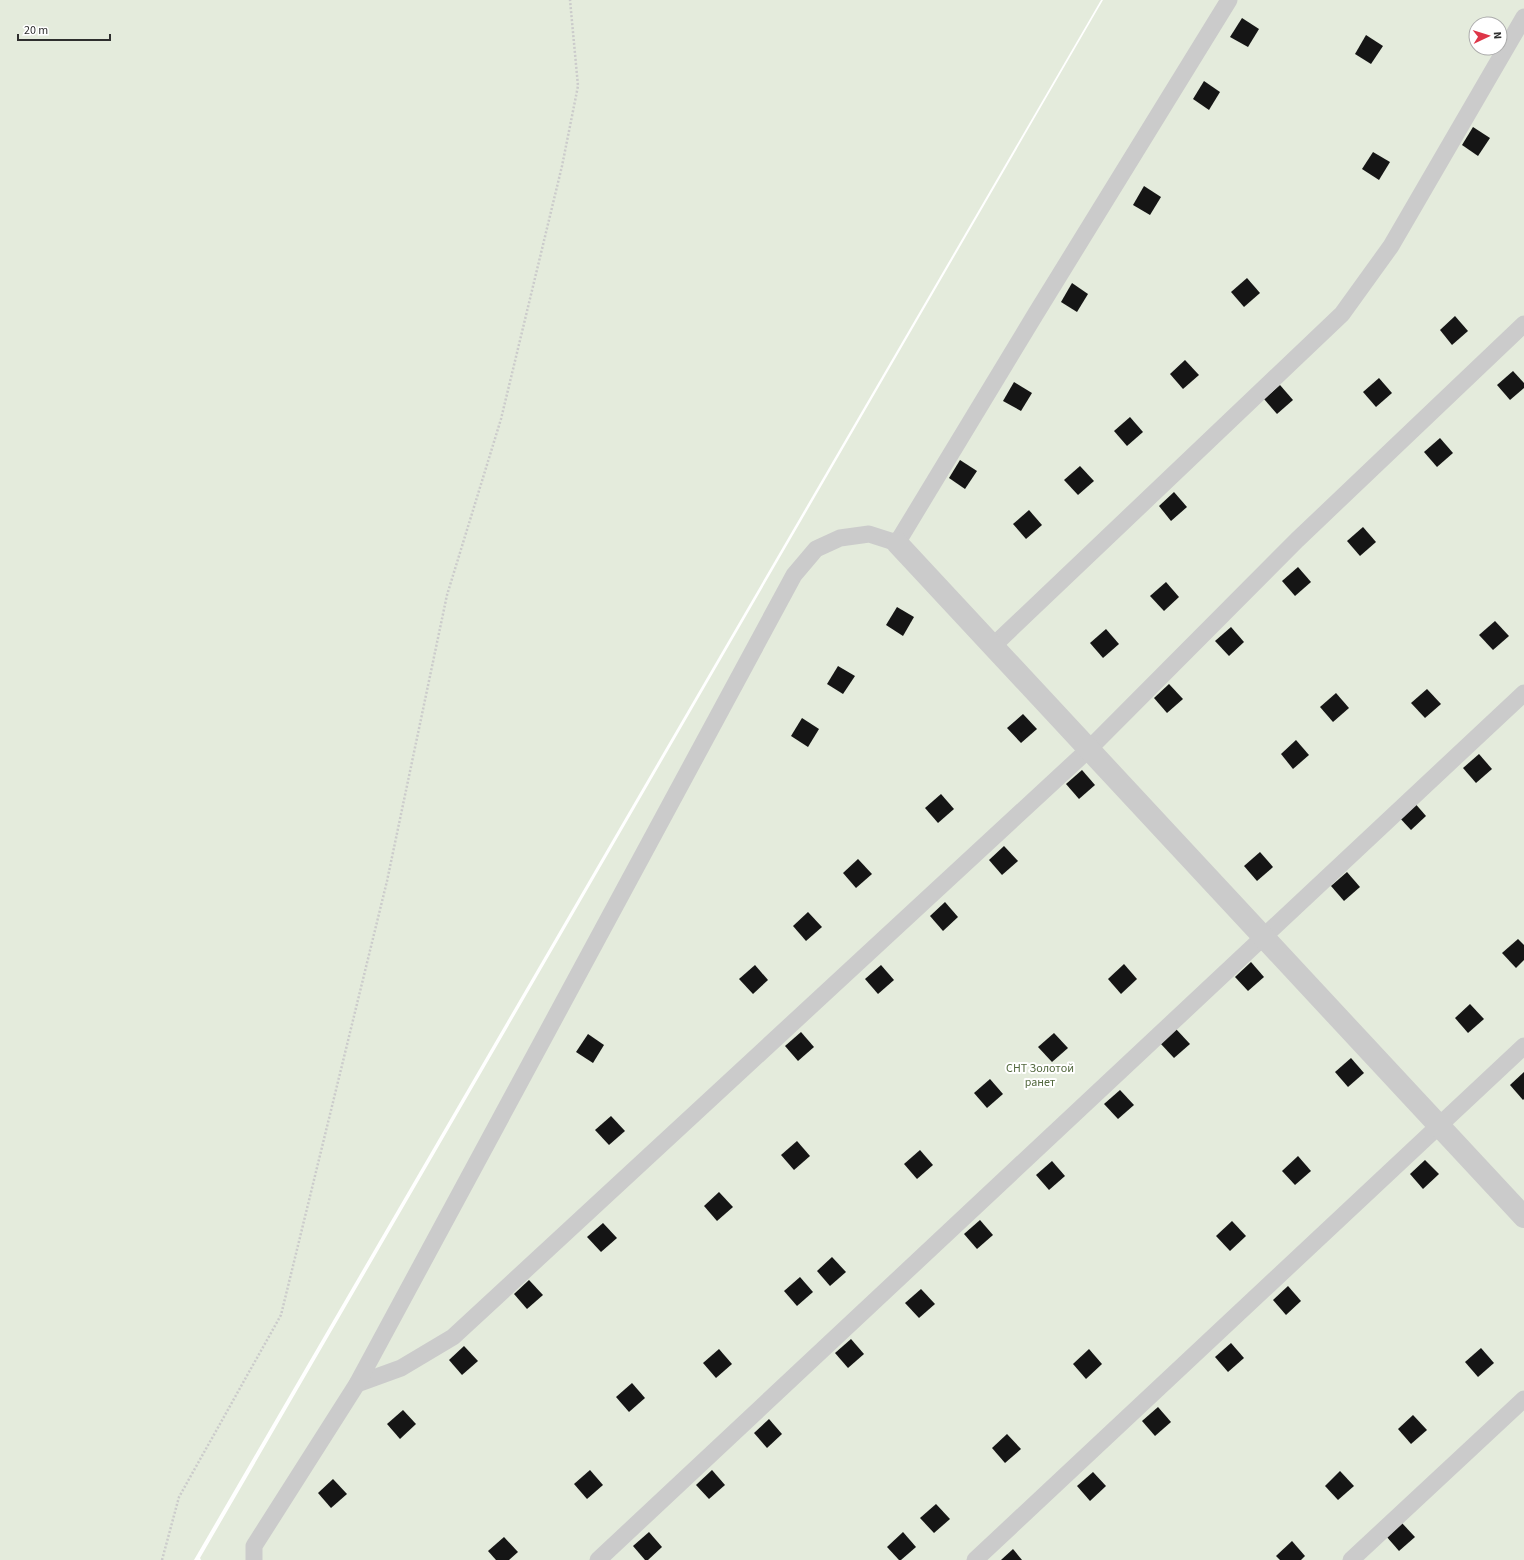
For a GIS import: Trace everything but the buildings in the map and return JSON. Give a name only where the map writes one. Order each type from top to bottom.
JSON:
[{"type":"street","points":[[898,543],[1524,1217]]},
{"type":"lane","points":[[254,1560],[254,1546],[357,1384],[794,575],[816,549],[840,538],[869,534],[898,543],[1035,315],[1229,0]]},
{"type":"lane","points":[[993,646],[1342,314],[1391,246],[1524,17]]},
{"type":"lane","points":[[357,1384],[401,1368],[453,1337],[1089,749],[1297,540],[1524,324]]},
{"type":"lane","points":[[598,1560],[1524,692]]},
{"type":"lane","points":[[975,1560],[1524,1046]]},
{"type":"lane","points":[[1351,1560],[1524,1399]]},
{"type":"path","points":[[162,1560],[179,1497],[281,1315],[387,881],[447,595],[502,419],[562,166],[578,86],[570,0]]},
{"type":"green space","points":[[0,0],[1101,0],[194,1560],[0,1560]]},
{"type":"green space","name":"СНТ Золотой ранет","points":[[1103,0],[1524,0],[1524,1560],[201,1560],[200,1558]]}]
